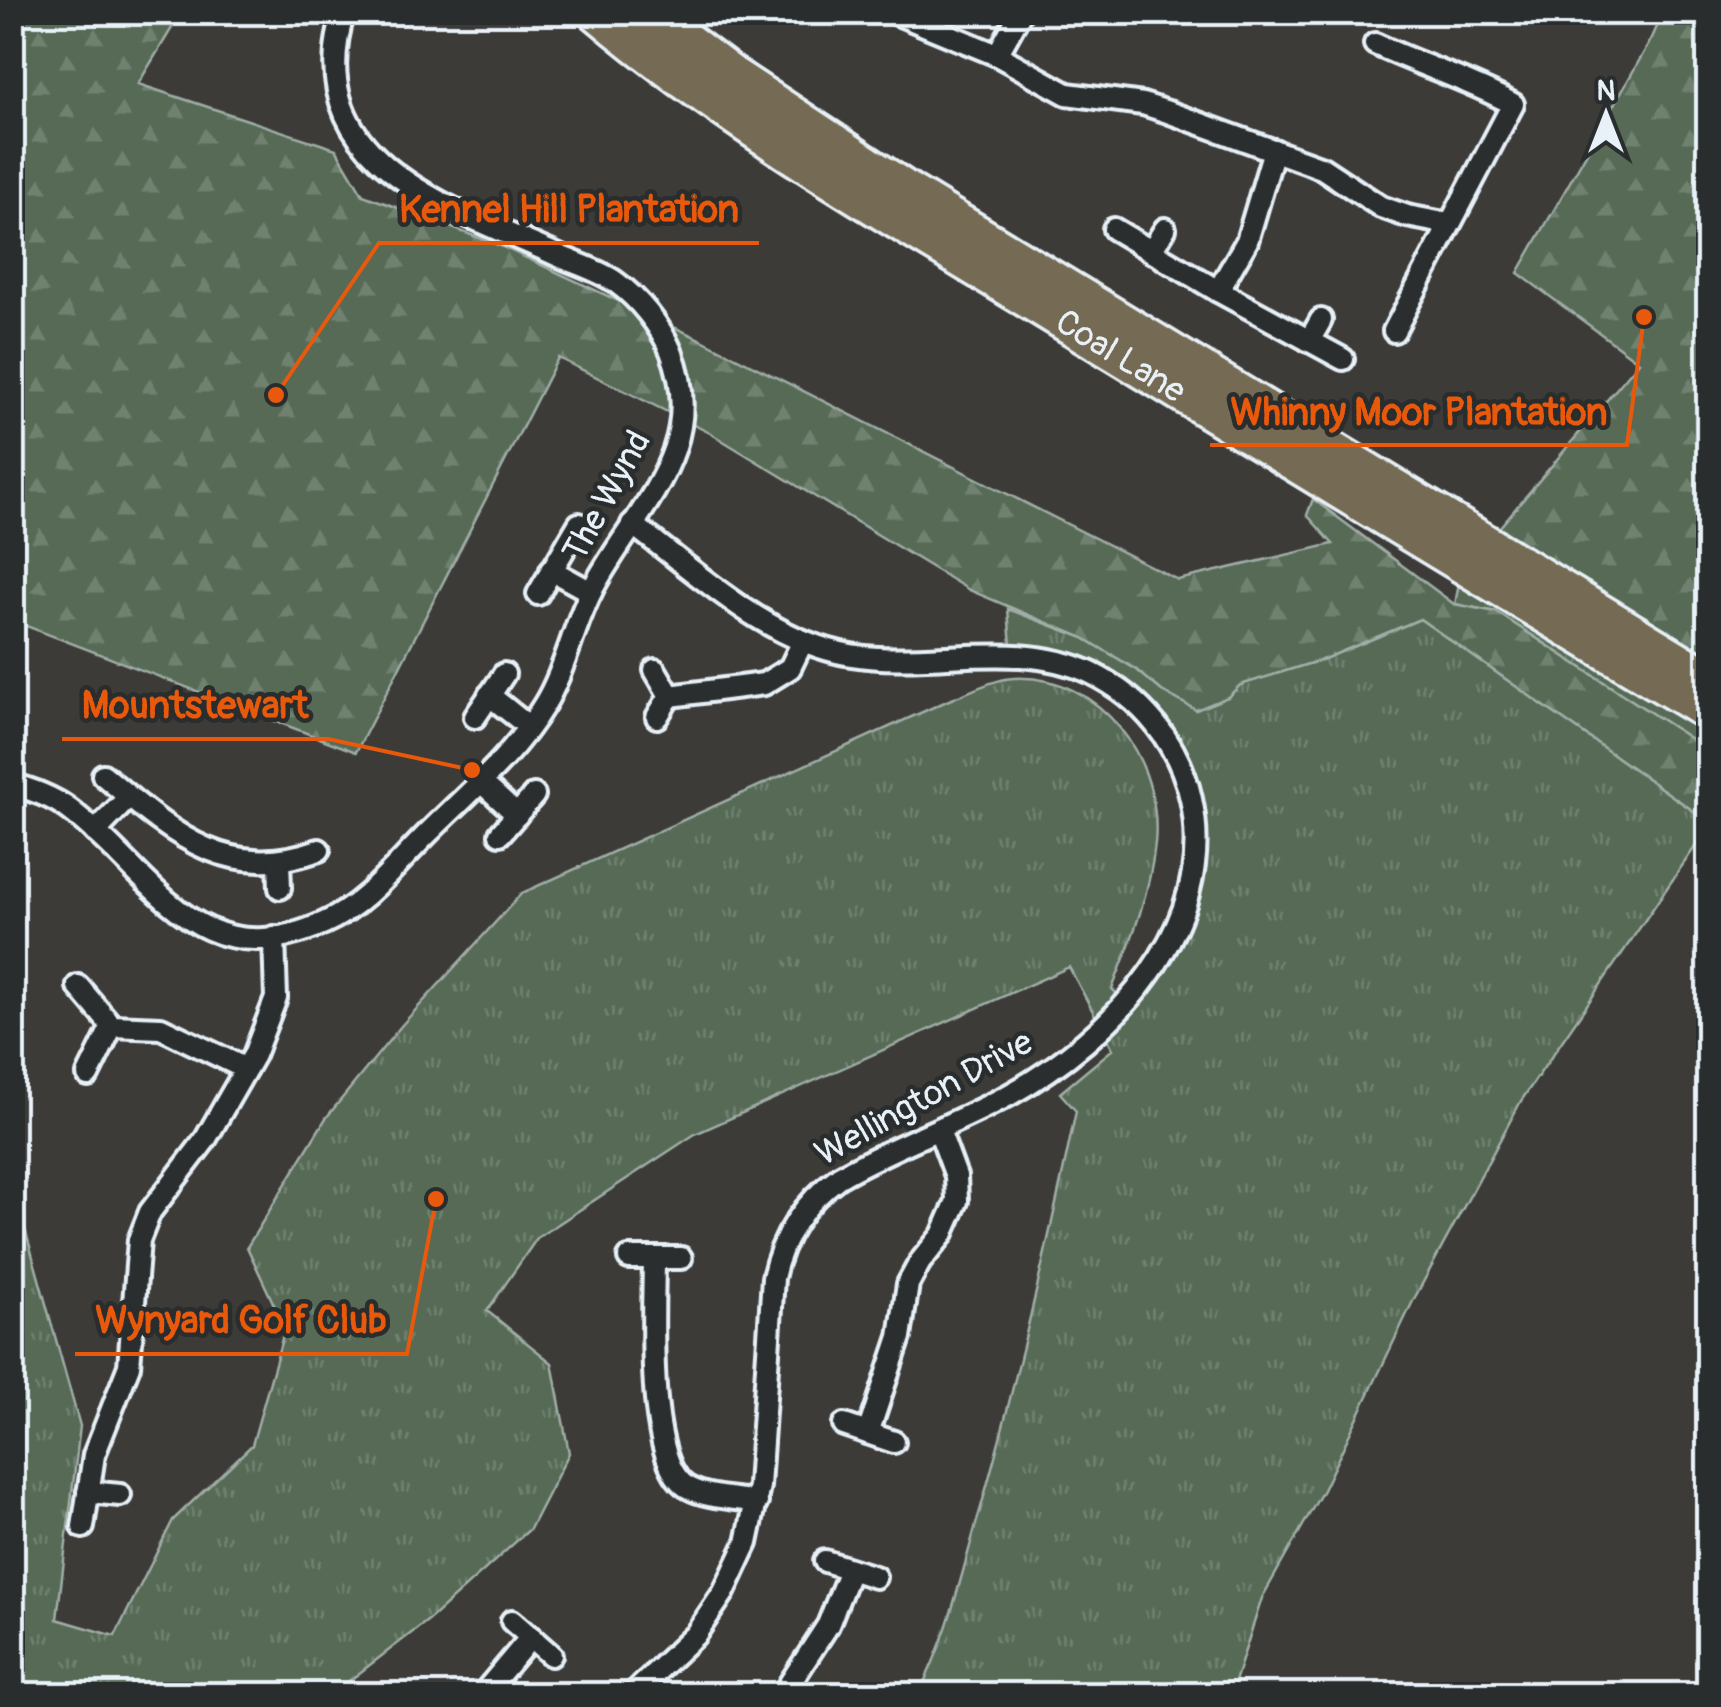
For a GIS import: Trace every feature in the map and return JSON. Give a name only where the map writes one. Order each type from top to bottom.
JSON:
[{"type":"highway","name":"Coal Lane","points":[[596,12],[718,103],[837,182],[1383,518],[1708,712]]},
{"type":"highway","name":"Coal Lane","points":[[649,12],[731,74],[913,194],[1708,678]]},
{"type":"street","name":"The Wynd","points":[[12,784],[68,808],[174,910],[227,934],[250,938],[305,931],[352,907],[529,728],[558,675],[590,592],[674,458],[681,426],[681,391],[670,350],[654,320],[616,282],[410,188],[375,159],[354,129],[341,100],[336,65],[344,12]]},
{"type":"street","points":[[893,12],[997,55],[1067,94],[1143,104],[1322,168],[1381,207],[1449,224]]},
{"type":"street","points":[[997,55],[1020,12]]},
{"type":"street","points":[[1375,44],[1426,68],[1489,90],[1513,104],[1394,331]]},
{"type":"street","points":[[1218,292],[1247,241],[1274,150]]},
{"type":"street","points":[[1114,229],[1218,292],[1343,359]]},
{"type":"street","points":[[1151,251],[1165,229]]},
{"type":"street","points":[[1309,340],[1321,320]]},
{"type":"street","name":"The Wynd","points":[[538,594],[579,524]]},
{"type":"street","name":"Wellington Drive","points":[[632,524],[752,612],[803,641],[838,652],[879,658],[1033,657],[1090,673],[1121,690],[1152,718],[1174,750],[1188,783],[1196,833],[1183,910],[1162,956],[1109,1020],[1044,1074],[939,1130],[838,1177],[808,1204],[782,1247],[773,1278],[756,1502],[746,1543],[724,1592],[695,1635],[633,1694]]},
{"type":"street","name":"The Wynd","points":[[550,570],[590,592]]},
{"type":"street","points":[[670,696],[764,684],[790,668],[803,641]]},
{"type":"street","points":[[655,670],[670,696]]},
{"type":"street","points":[[474,717],[504,674]]},
{"type":"street","points":[[490,695],[529,728]]},
{"type":"street","points":[[658,718],[670,696]]},
{"type":"street","points":[[103,775],[182,837],[208,850],[244,860],[279,862],[318,850]]},
{"type":"street","points":[[480,781],[516,815]]},
{"type":"street","points":[[500,834],[534,795]]},
{"type":"street","points":[[95,832],[129,797]]},
{"type":"street","points":[[279,862],[280,888]]},
{"type":"street","points":[[83,1527],[99,1440],[129,1366],[138,1240],[150,1212],[205,1140],[246,1068],[276,998],[274,937]]},
{"type":"street","points":[[78,986],[112,1026],[161,1028],[246,1068]]},
{"type":"street","points":[[88,1075],[112,1026]]},
{"type":"street","points":[[868,1433],[900,1337],[908,1284],[942,1236],[957,1202],[956,1176],[939,1130]]},
{"type":"street","points":[[630,1258],[681,1258]]},
{"type":"street","points":[[654,1258],[655,1418],[676,1476],[692,1490],[756,1502]]},
{"type":"street","points":[[844,1425],[894,1442]]},
{"type":"street","points":[[88,1492],[120,1496]]},
{"type":"street","points":[[825,1562],[875,1577]]},
{"type":"street","points":[[783,1694],[828,1625],[850,1570]]},
{"type":"street","points":[[512,1620],[550,1654]]},
{"type":"street","points":[[482,1694],[531,1638]]},
{"type":"green space","points":[[12,13],[181,13],[138,84],[336,149],[363,195],[501,246],[702,340],[1178,580],[1333,544],[1307,515],[1313,499],[1454,604],[1496,612],[1708,750],[1708,821],[1420,619],[1324,659],[1240,685],[1228,697],[1196,710],[1084,638],[969,590],[710,433],[558,358],[356,752],[13,621]]},
{"type":"green space","points":[[1663,13],[1708,13],[1708,668],[1494,534],[1639,362],[1518,273]]},
{"type":"green space","points":[[1460,578],[1708,728],[1708,750],[1496,612],[1455,604]]},
{"type":"green space","points":[[1008,609],[1084,638],[1137,670],[1162,691],[1228,697],[1240,685],[1324,659],[1420,619],[1708,821],[1708,828],[1521,1101],[1414,1299],[1323,1490],[1262,1598],[1231,1694],[918,1694],[952,1609],[1030,1317],[1076,1111],[1060,1093],[1113,1049],[1069,967],[695,1134],[537,1238],[487,1311],[552,1363],[569,1453],[530,1529],[431,1618],[332,1694],[13,1694],[12,1182],[80,1426],[57,1619],[115,1636],[173,1520],[252,1445],[285,1328],[247,1247],[326,1118],[401,1026],[522,893],[981,687],[1014,678],[1045,681],[1074,691],[1099,707],[1120,728],[1149,782],[1155,812],[1155,843],[1149,881],[1112,989],[1132,1009],[1174,955],[1197,903],[1207,851],[1201,792],[1186,750],[1141,691],[1103,668],[1065,652],[1011,646]]},
{"type":"place","name":"Whinny Moor Plantation","points":[[1644,317]]},
{"type":"place","name":"Kennel Hill Plantation","points":[[276,395]]},
{"type":"place","name":"Mountstewart","points":[[472,770]]},
{"type":"place","name":"Wynyard Golf Club","points":[[436,1199]]}]
